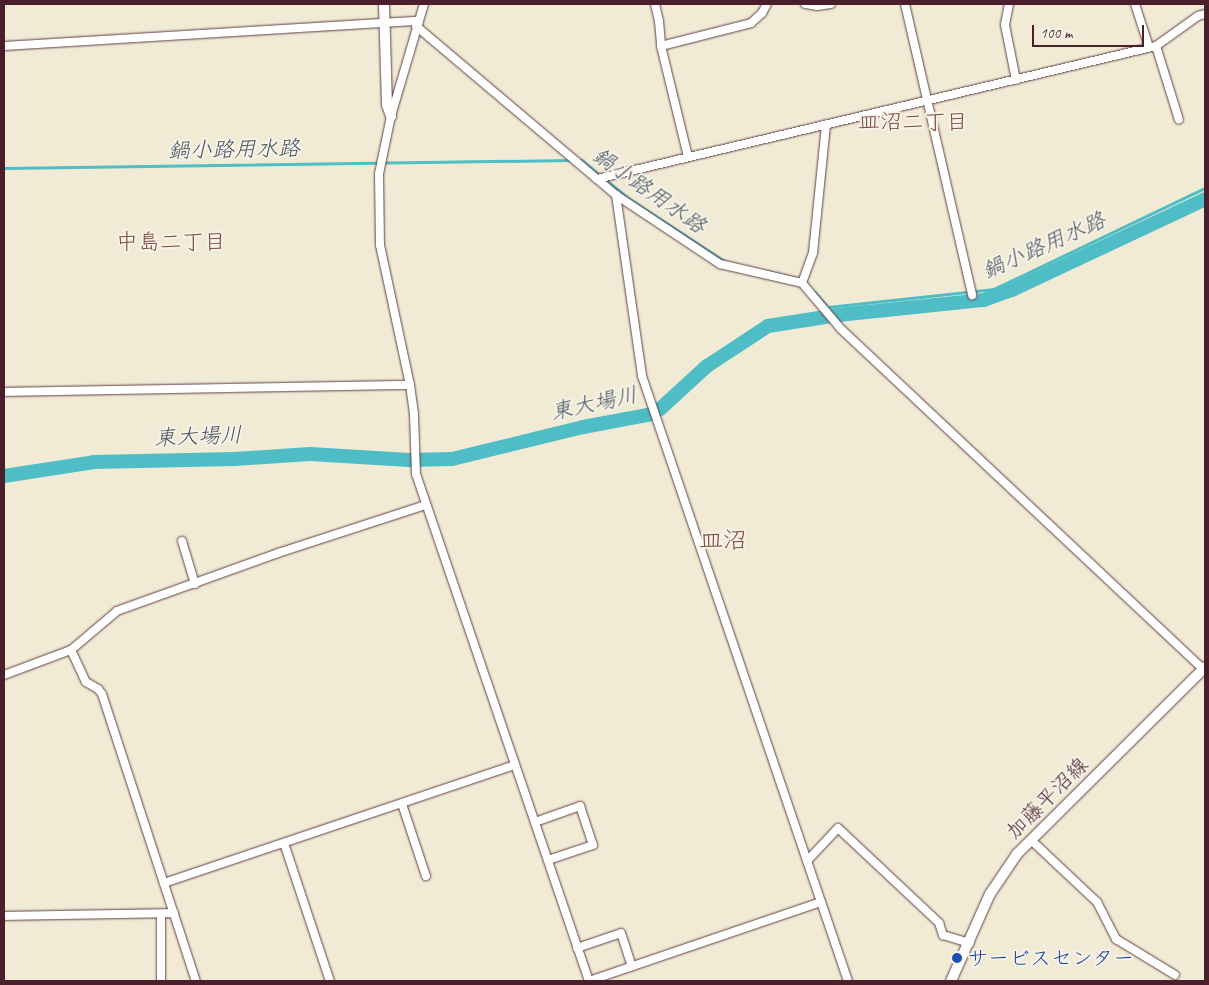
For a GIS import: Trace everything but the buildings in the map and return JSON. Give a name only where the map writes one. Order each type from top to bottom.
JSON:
[{"type":"main road","points":[[384,4],[387,105],[391,116]]},
{"type":"main road","name":"加藤平沼線","points":[[950,981],[997,882],[1031,840],[1205,669]]},
{"type":"street","points":[[424,4],[391,116],[379,174],[380,245],[410,385],[414,414],[415,467],[426,505],[589,981],[821,902]]},
{"type":"street","points":[[655,4],[659,21],[661,46],[688,157]]},
{"type":"street","points":[[661,46],[751,23],[762,13],[767,4]]},
{"type":"street","points":[[805,4],[817,6],[832,4]]},
{"type":"street","points":[[905,4],[972,295]]},
{"type":"street","points":[[1009,4],[1005,25],[1016,80]]},
{"type":"street","points":[[1135,4],[1179,120]]},
{"type":"street","points":[[597,179],[1152,47],[1198,16],[1205,14]]},
{"type":"street","points":[[4,46],[385,23],[417,23],[616,195],[720,264],[802,283],[834,320],[954,436],[1205,669]]},
{"type":"street","points":[[802,283],[813,253],[826,125]]},
{"type":"street","points":[[616,195],[638,362],[652,408],[848,981]]},
{"type":"street","points":[[4,392],[410,385]]},
{"type":"street","points":[[4,675],[71,650],[117,611],[278,553],[426,505]]},
{"type":"street","points":[[182,540],[195,584]]},
{"type":"street","points":[[71,650],[86,682],[98,689],[102,694],[196,981]]},
{"type":"street","points":[[164,883],[515,765]]},
{"type":"street","points":[[402,804],[426,876]]},
{"type":"street","points":[[535,822],[580,806],[593,845],[548,860]]},
{"type":"street","points":[[807,861],[838,828],[939,922],[943,935],[970,942]]},
{"type":"street","points":[[1031,840],[1097,902],[1116,939],[1175,975]]},
{"type":"street","points":[[284,843],[330,981]]},
{"type":"street","points":[[4,916],[174,913]]},
{"type":"street","points":[[161,914],[161,981]]},
{"type":"street","points":[[577,948],[621,933],[632,966]]},
{"type":"waterway","name":"鍋小路用水路","points":[[4,168],[572,160]]},
{"type":"waterway","name":"鍋小路用水路","points":[[577,160],[582,160],[601,176]]},
{"type":"waterway","name":"鍋小路用水路","points":[[605,179],[630,199],[726,262]]},
{"type":"waterway","name":"鍋小路用水路","points":[[815,292],[828,307],[994,289],[1205,188]]},
{"type":"waterway","name":"東大場川","points":[[4,476],[94,462],[234,459],[310,454],[409,460],[452,459],[583,427],[648,415],[660,409],[707,366],[768,326],[838,315],[984,300],[1012,290],[1205,199]]},
{"type":"waterway","name":"鍋小路用水路","points":[[766,271],[802,280]]},
{"type":"place","name":"サービスセンター","points":[[957,958]]},
{"type":"district","name":"皿沼二丁目","points":[[913,123]]},
{"type":"district","name":"中島二丁目","points":[[171,243]]},
{"type":"district","name":"皿沼","points":[[723,541]]}]
